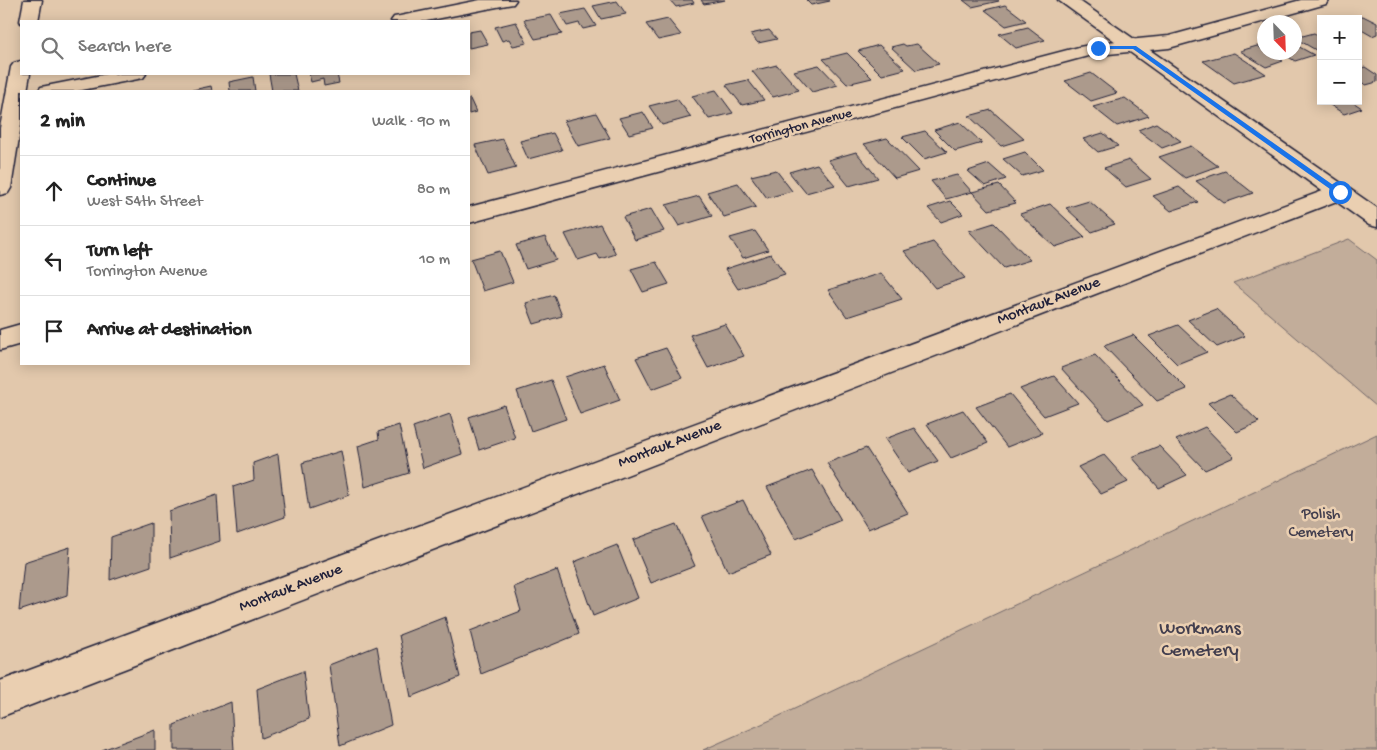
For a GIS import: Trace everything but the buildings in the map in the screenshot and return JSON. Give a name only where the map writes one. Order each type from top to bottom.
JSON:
[{"type":"street","points":[[29,20],[33,0]]},
{"type":"street","points":[[405,20],[507,0]]},
{"type":"street","points":[[1067,0],[1375,216]]},
{"type":"street","name":"Torrington Avenue","points":[[470,215],[1086,51],[1098,48],[1134,47],[1169,42],[1320,0]]},
{"type":"street","points":[[0,188],[12,98],[20,70]]},
{"type":"street","points":[[53,90],[131,75]]},
{"type":"street","name":"Montauk Avenue","points":[[0,699],[1340,192]]},
{"type":"street","points":[[0,340],[20,334]]},
{"type":"green space","points":[[1349,239],[1377,260],[1377,407],[1233,283]]},
{"type":"green space","name":"Workmans Cemetery","points":[[1377,434],[1377,750],[703,750],[773,719]]},
{"type":"route","points":[[1098,48],[1134,47],[1340,192]]},
{"type":"park label","name":"Polish Cemetery","points":[[1321,524]]}]
